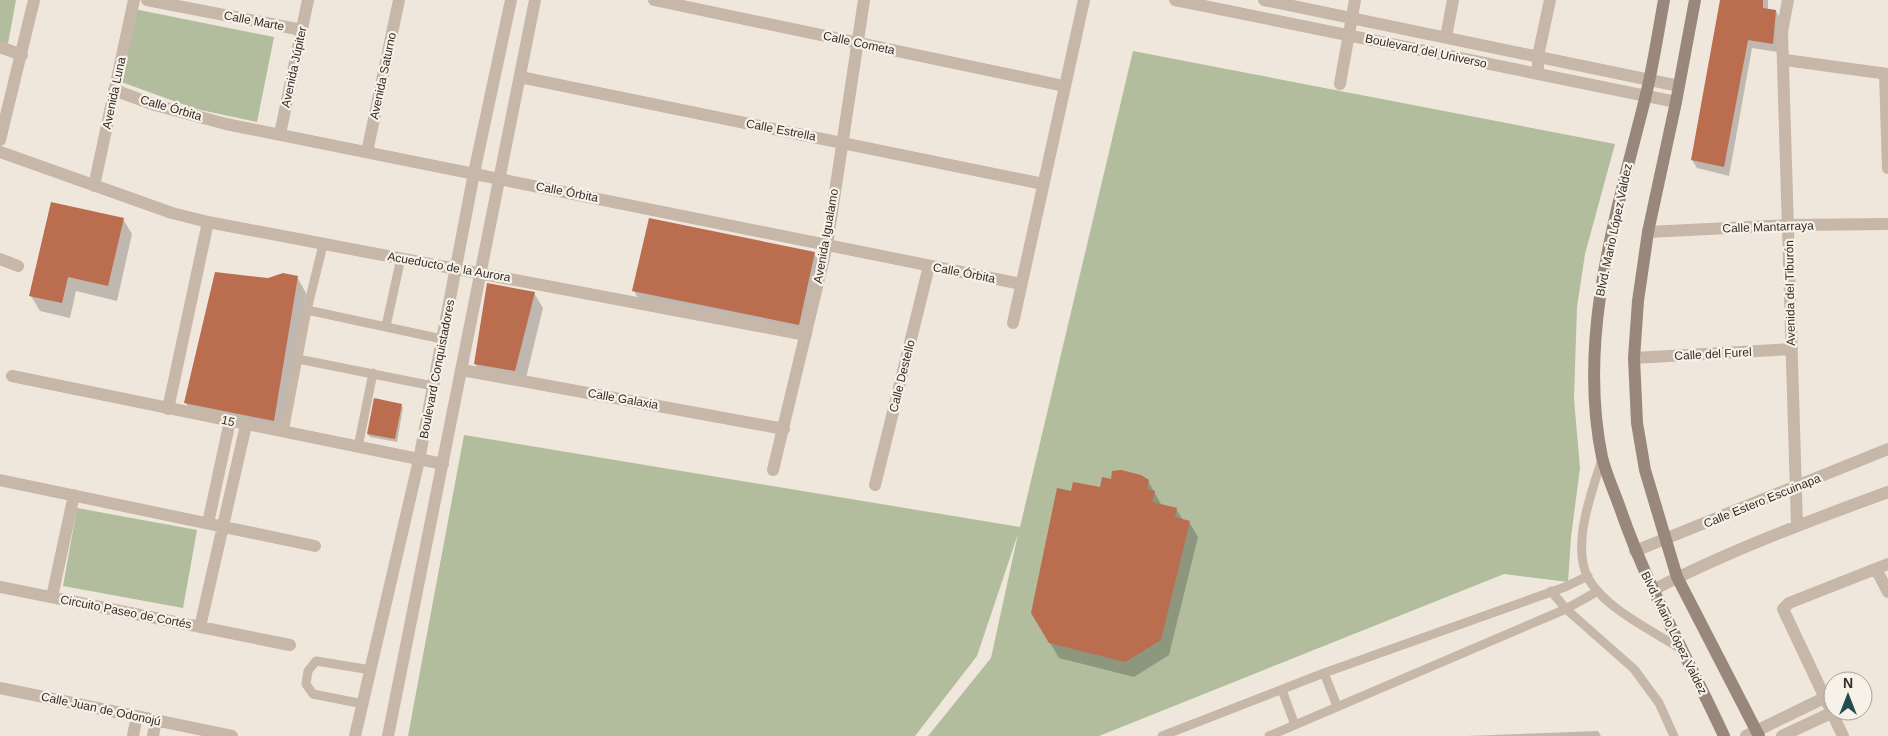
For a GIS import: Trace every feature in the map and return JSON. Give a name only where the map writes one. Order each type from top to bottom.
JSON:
[{"type":"main road","name":"Blvd. Mario López Valdez","points":[[1664,0],[1646,96],[1616,210],[1599,301],[1595,397],[1602,459],[1635,551],[1685,651],[1724,736]]},
{"type":"main road","points":[[1695,0],[1676,102],[1648,232],[1638,301],[1634,358],[1637,423],[1645,470],[1677,577],[1754,734]]},
{"type":"street","points":[[0,140],[34,0]]},
{"type":"street","name":"Avenida Luna","points":[[94,186],[134,0]]},
{"type":"street","name":"Calle Marte","points":[[147,0],[302,30]]},
{"type":"street","name":"Avenida Júpiter","points":[[280,134],[308,0]]},
{"type":"street","name":"Avenida Saturno","points":[[367,152],[399,0]]},
{"type":"street","name":"Boulevard Conquistadores","points":[[355,736],[419,460],[474,173],[510,0]]},
{"type":"street","name":"Boulevard Conquistadores","points":[[388,736],[462,370],[479,272],[535,0]]},
{"type":"street","name":"Calle Cometa","points":[[654,0],[1064,86]]},
{"type":"street","name":"Avenida Igualamo","points":[[773,470],[827,245],[864,0]]},
{"type":"street","points":[[1013,323],[1084,0]]},
{"type":"street","name":"Boulevard del Universo","points":[[1175,0],[1676,102]]},
{"type":"street","name":"Boulevard del Universo","points":[[1264,0],[1679,86]]},
{"type":"street","points":[[1340,84],[1355,0]]},
{"type":"street","points":[[1446,38],[1453,0]]},
{"type":"street","points":[[1538,74],[1538,56],[1550,0]]},
{"type":"street","name":"Avenida del Tiburón","points":[[1788,0],[1782,32],[1785,60],[1797,526]]},
{"type":"street","points":[[0,47],[22,55]]},
{"type":"street","points":[[1785,60],[1886,74],[1888,168]]},
{"type":"street","name":"Calle Estrella","points":[[520,77],[1043,184]]},
{"type":"street","name":"Calle Órbita","points":[[114,90],[194,116],[1021,284]]},
{"type":"street","name":"Acueducto de la Aurora","points":[[0,152],[172,213],[208,222],[806,335]]},
{"type":"street","points":[[168,409],[208,222]]},
{"type":"street","name":"Calle Mantarraya","points":[[1648,232],[1789,225],[1888,224]]},
{"type":"street","points":[[0,259],[18,266]]},
{"type":"street","name":"Calle Destello","points":[[875,485],[929,266]]},
{"type":"street","name":"Calle del Furel","points":[[1634,358],[1792,349]]},
{"type":"street","name":"Calle Galaxia","points":[[462,370],[784,429]]},
{"type":"street","name":"15","points":[[12,376],[443,464]]},
{"type":"street","points":[[208,523],[230,421]]},
{"type":"street","name":"Circuito Paseo de Cortés","points":[[200,627],[246,425]]},
{"type":"street","name":"Calle Estero Escuinapa","points":[[1635,551],[1888,450]]},
{"type":"street","points":[[0,480],[315,546]]},
{"type":"street","points":[[1653,590],[1677,577],[1797,526],[1888,492]]},
{"type":"street","name":"Circuito Paseo de Cortés","points":[[52,597],[74,495]]},
{"type":"street","points":[[1823,696],[1783,609],[1789,603],[1882,566],[1888,592]]},
{"type":"street","name":"Circuito Paseo de Cortés","points":[[0,587],[290,645]]},
{"type":"street","name":"Calle Juan de Odonojú","points":[[0,688],[232,736]]},
{"type":"street","points":[[1754,734],[1823,699]]},
{"type":"street","points":[[133,736],[137,716]]},
{"type":"street","points":[[1782,736],[1823,717]]},
{"type":"street","points":[[153,736],[156,720]]},
{"type":"street","points":[[1836,721],[1843,736]]},
{"type":"lane","points":[[284,432],[307,310],[323,245]]},
{"type":"lane","points":[[386,326],[401,258]]},
{"type":"lane","points":[[307,310],[442,339]]},
{"type":"lane","points":[[298,359],[433,386]]},
{"type":"lane","points":[[358,446],[373,373]]},
{"type":"lane","points":[[1602,459],[1586,511],[1583,536],[1584,559],[1588,576],[1598,591],[1620,611],[1685,651]]},
{"type":"lane","points":[[1162,736],[1324,673],[1570,585],[1588,576]]},
{"type":"lane","points":[[1551,591],[1566,609],[1634,669],[1659,703],[1674,736]]},
{"type":"lane","points":[[1269,736],[1566,609],[1598,591]]},
{"type":"lane","points":[[363,704],[313,694],[306,684],[308,671],[316,661],[371,670]]},
{"type":"lane","points":[[1324,673],[1337,706]]},
{"type":"lane","points":[[1282,690],[1295,725]]},
{"type":"green space","points":[[0,0],[16,0],[7,49],[0,46]]},
{"type":"green space","points":[[129,8],[274,37],[257,122],[196,109],[113,79]]},
{"type":"green space","points":[[1133,51],[1615,144],[1585,254],[1577,307],[1574,399],[1580,468],[1571,537],[1568,582],[1504,574],[1099,736],[928,736],[991,658],[1018,534],[977,656],[915,736],[408,736],[464,435],[1020,527]]},
{"type":"green space","points":[[77,508],[197,530],[183,608],[63,586]]},
{"type":"building","points":[[1720,0],[1763,0],[1763,8],[1776,10],[1773,44],[1748,40],[1724,167],[1691,160]]},
{"type":"building","points":[[51,202],[124,218],[108,286],[68,277],[62,303],[29,296]]},
{"type":"building","points":[[649,218],[815,252],[799,325],[632,291]]},
{"type":"building","points":[[215,272],[268,278],[283,273],[298,276],[274,421],[184,403]]},
{"type":"building","points":[[487,283],[535,292],[515,371],[474,364]]},
{"type":"building","points":[[374,398],[402,404],[395,439],[367,434]]},
{"type":"building","points":[[1121,470],[1141,475],[1149,480],[1147,489],[1155,491],[1152,502],[1177,508],[1175,517],[1190,521],[1161,640],[1125,662],[1049,643],[1031,613],[1057,488],[1071,491],[1073,482],[1100,487],[1102,477],[1111,479],[1112,471]]}]
